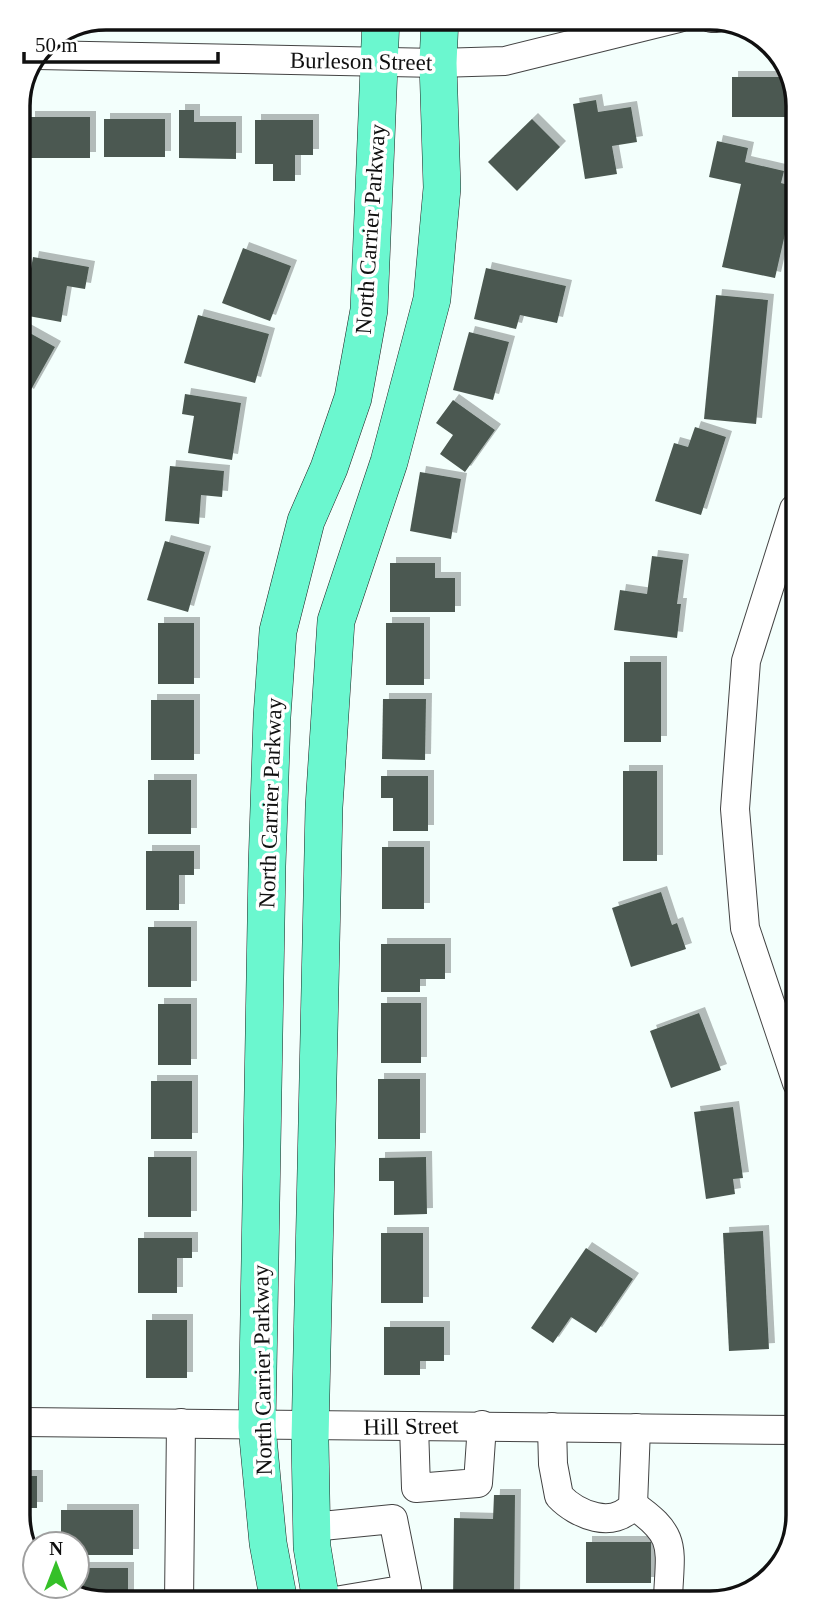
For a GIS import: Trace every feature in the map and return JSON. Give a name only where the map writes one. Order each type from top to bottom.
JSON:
[{"type":"main road","name":"North Carrier Parkway","points":[[277,1591],[268,1543],[257,1427],[267,866],[278,631],[306,521],[329,468],[356,385],[369,310],[381,30]]},
{"type":"main road","name":"North Carrier Parkway","points":[[320,1591],[312,1527],[311,1427],[324,807],[335,621],[388,462],[432,299],[442,188],[439,30]]},
{"type":"street","name":"Burleson Street","points":[[49,55],[438,63],[505,61],[630,30]]},
{"type":"street","points":[[786,541],[746,661],[735,809],[745,928],[786,1050]]},
{"type":"street","name":"Hill Street","points":[[30,1422],[181,1423],[257,1427],[482,1425],[786,1430]]},
{"type":"street","points":[[179,1591],[181,1423]]},
{"type":"street","points":[[416,1488],[478,1483],[482,1425]]},
{"type":"street","points":[[395,1591],[407,1589],[393,1520],[416,1488],[414,1426]]},
{"type":"street","points":[[552,1427],[559,1496],[566,1504],[583,1514],[612,1517],[628,1512],[633,1505],[636,1428]]},
{"type":"street","points":[[633,1505],[663,1528],[669,1541],[668,1591]]},
{"type":"street","points":[[312,1527],[393,1520]]},
{"type":"building","points":[[732,77],[780,77],[785,91],[786,117],[732,117]]},
{"type":"building","points":[[596,100],[598,112],[631,107],[637,142],[612,146],[617,174],[585,179],[573,104]]},
{"type":"building","points":[[179,110],[194,110],[194,122],[236,122],[236,159],[179,158]]},
{"type":"building","points":[[30,117],[90,117],[90,158],[30,158]]},
{"type":"building","points":[[104,119],[165,119],[165,157],[104,157]]},
{"type":"building","points":[[532,119],[560,147],[517,191],[488,162]]},
{"type":"building","points":[[255,120],[313,120],[313,155],[295,155],[295,181],[273,181],[273,164],[255,164]]},
{"type":"building","points":[[717,141],[748,148],[745,162],[784,171],[781,183],[786,184],[786,230],[775,278],[722,267],[741,184],[709,177]]},
{"type":"building","points":[[243,248],[291,266],[270,321],[222,303]]},
{"type":"building","points":[[33,257],[89,267],[85,289],[67,286],[61,322],[30,316],[30,274]]},
{"type":"building","points":[[486,268],[566,286],[557,323],[520,315],[516,329],[474,319]]},
{"type":"building","points":[[716,295],[768,300],[756,424],[704,419]]},
{"type":"building","points":[[198,315],[269,334],[255,383],[184,363]]},
{"type":"building","points":[[469,332],[509,342],[493,400],[453,390]]},
{"type":"building","points":[[30,333],[55,347],[30,391]]},
{"type":"building","points":[[185,394],[241,403],[232,460],[188,453],[194,416],[182,414]]},
{"type":"building","points":[[453,400],[495,430],[465,472],[440,454],[453,435],[436,423]]},
{"type":"building","points":[[695,427],[726,437],[701,515],[655,501],[674,443],[688,447]]},
{"type":"building","points":[[170,466],[224,471],[222,497],[201,495],[199,524],[165,521]]},
{"type":"building","points":[[420,472],[461,479],[451,539],[410,531]]},
{"type":"building","points":[[165,541],[205,552],[188,612],[147,600]]},
{"type":"building","points":[[652,556],[683,560],[677,604],[681,604],[677,638],[614,630],[620,590],[647,594]]},
{"type":"building","points":[[390,563],[435,563],[435,578],[455,578],[455,612],[390,612]]},
{"type":"building","points":[[158,623],[194,623],[194,684],[158,684]]},
{"type":"building","points":[[386,623],[424,623],[424,685],[386,685]]},
{"type":"building","points":[[624,662],[661,662],[661,742],[624,742]]},
{"type":"building","points":[[383,699],[426,699],[425,760],[382,759]]},
{"type":"building","points":[[151,700],[194,700],[194,760],[151,760]]},
{"type":"building","points":[[623,771],[657,771],[657,861],[623,861]]},
{"type":"building","points":[[381,776],[428,776],[428,831],[393,831],[393,798],[381,798]]},
{"type":"building","points":[[148,780],[191,780],[191,834],[148,834]]},
{"type":"building","points":[[382,847],[424,847],[424,909],[382,909]]},
{"type":"building","points":[[146,851],[194,851],[194,875],[179,875],[179,910],[146,910]]},
{"type":"building","points":[[661,892],[672,925],[677,923],[686,949],[631,967],[612,908]]},
{"type":"building","points":[[148,927],[191,927],[191,987],[148,987]]},
{"type":"building","points":[[381,944],[445,944],[445,979],[420,979],[420,992],[381,992]]},
{"type":"building","points":[[381,1003],[421,1003],[421,1063],[381,1063]]},
{"type":"building","points":[[158,1004],[191,1004],[191,1065],[158,1065]]},
{"type":"building","points":[[699,1013],[721,1070],[671,1088],[650,1031]]},
{"type":"building","points":[[378,1079],[420,1079],[420,1139],[378,1139]]},
{"type":"building","points":[[151,1081],[192,1081],[192,1139],[151,1139]]},
{"type":"building","points":[[733,1107],[743,1178],[733,1179],[735,1194],[706,1199],[694,1112]]},
{"type":"building","points":[[148,1157],[191,1157],[191,1217],[148,1217]]},
{"type":"building","points":[[426,1157],[427,1214],[394,1215],[394,1181],[379,1181],[379,1158]]},
{"type":"building","points":[[763,1231],[769,1349],[729,1351],[723,1233]]},
{"type":"building","points":[[381,1233],[423,1233],[423,1303],[381,1303]]},
{"type":"building","points":[[138,1238],[192,1238],[192,1258],[177,1258],[177,1293],[138,1293]]},
{"type":"building","points":[[586,1248],[633,1279],[596,1333],[571,1317],[553,1343],[531,1328]]},
{"type":"building","points":[[146,1320],[187,1320],[187,1378],[146,1378]]},
{"type":"building","points":[[384,1327],[444,1327],[444,1361],[420,1361],[420,1375],[384,1375]]},
{"type":"building","points":[[30,1476],[37,1476],[37,1508],[30,1508]]},
{"type":"building","points":[[494,1495],[515,1495],[514,1591],[453,1591],[454,1518],[493,1519]]},
{"type":"building","points":[[61,1510],[133,1510],[133,1555],[91,1555],[91,1530],[61,1530]]},
{"type":"building","points":[[586,1542],[651,1542],[651,1583],[586,1583]]},
{"type":"building","points":[[91,1568],[128,1568],[128,1591],[91,1590]]}]
